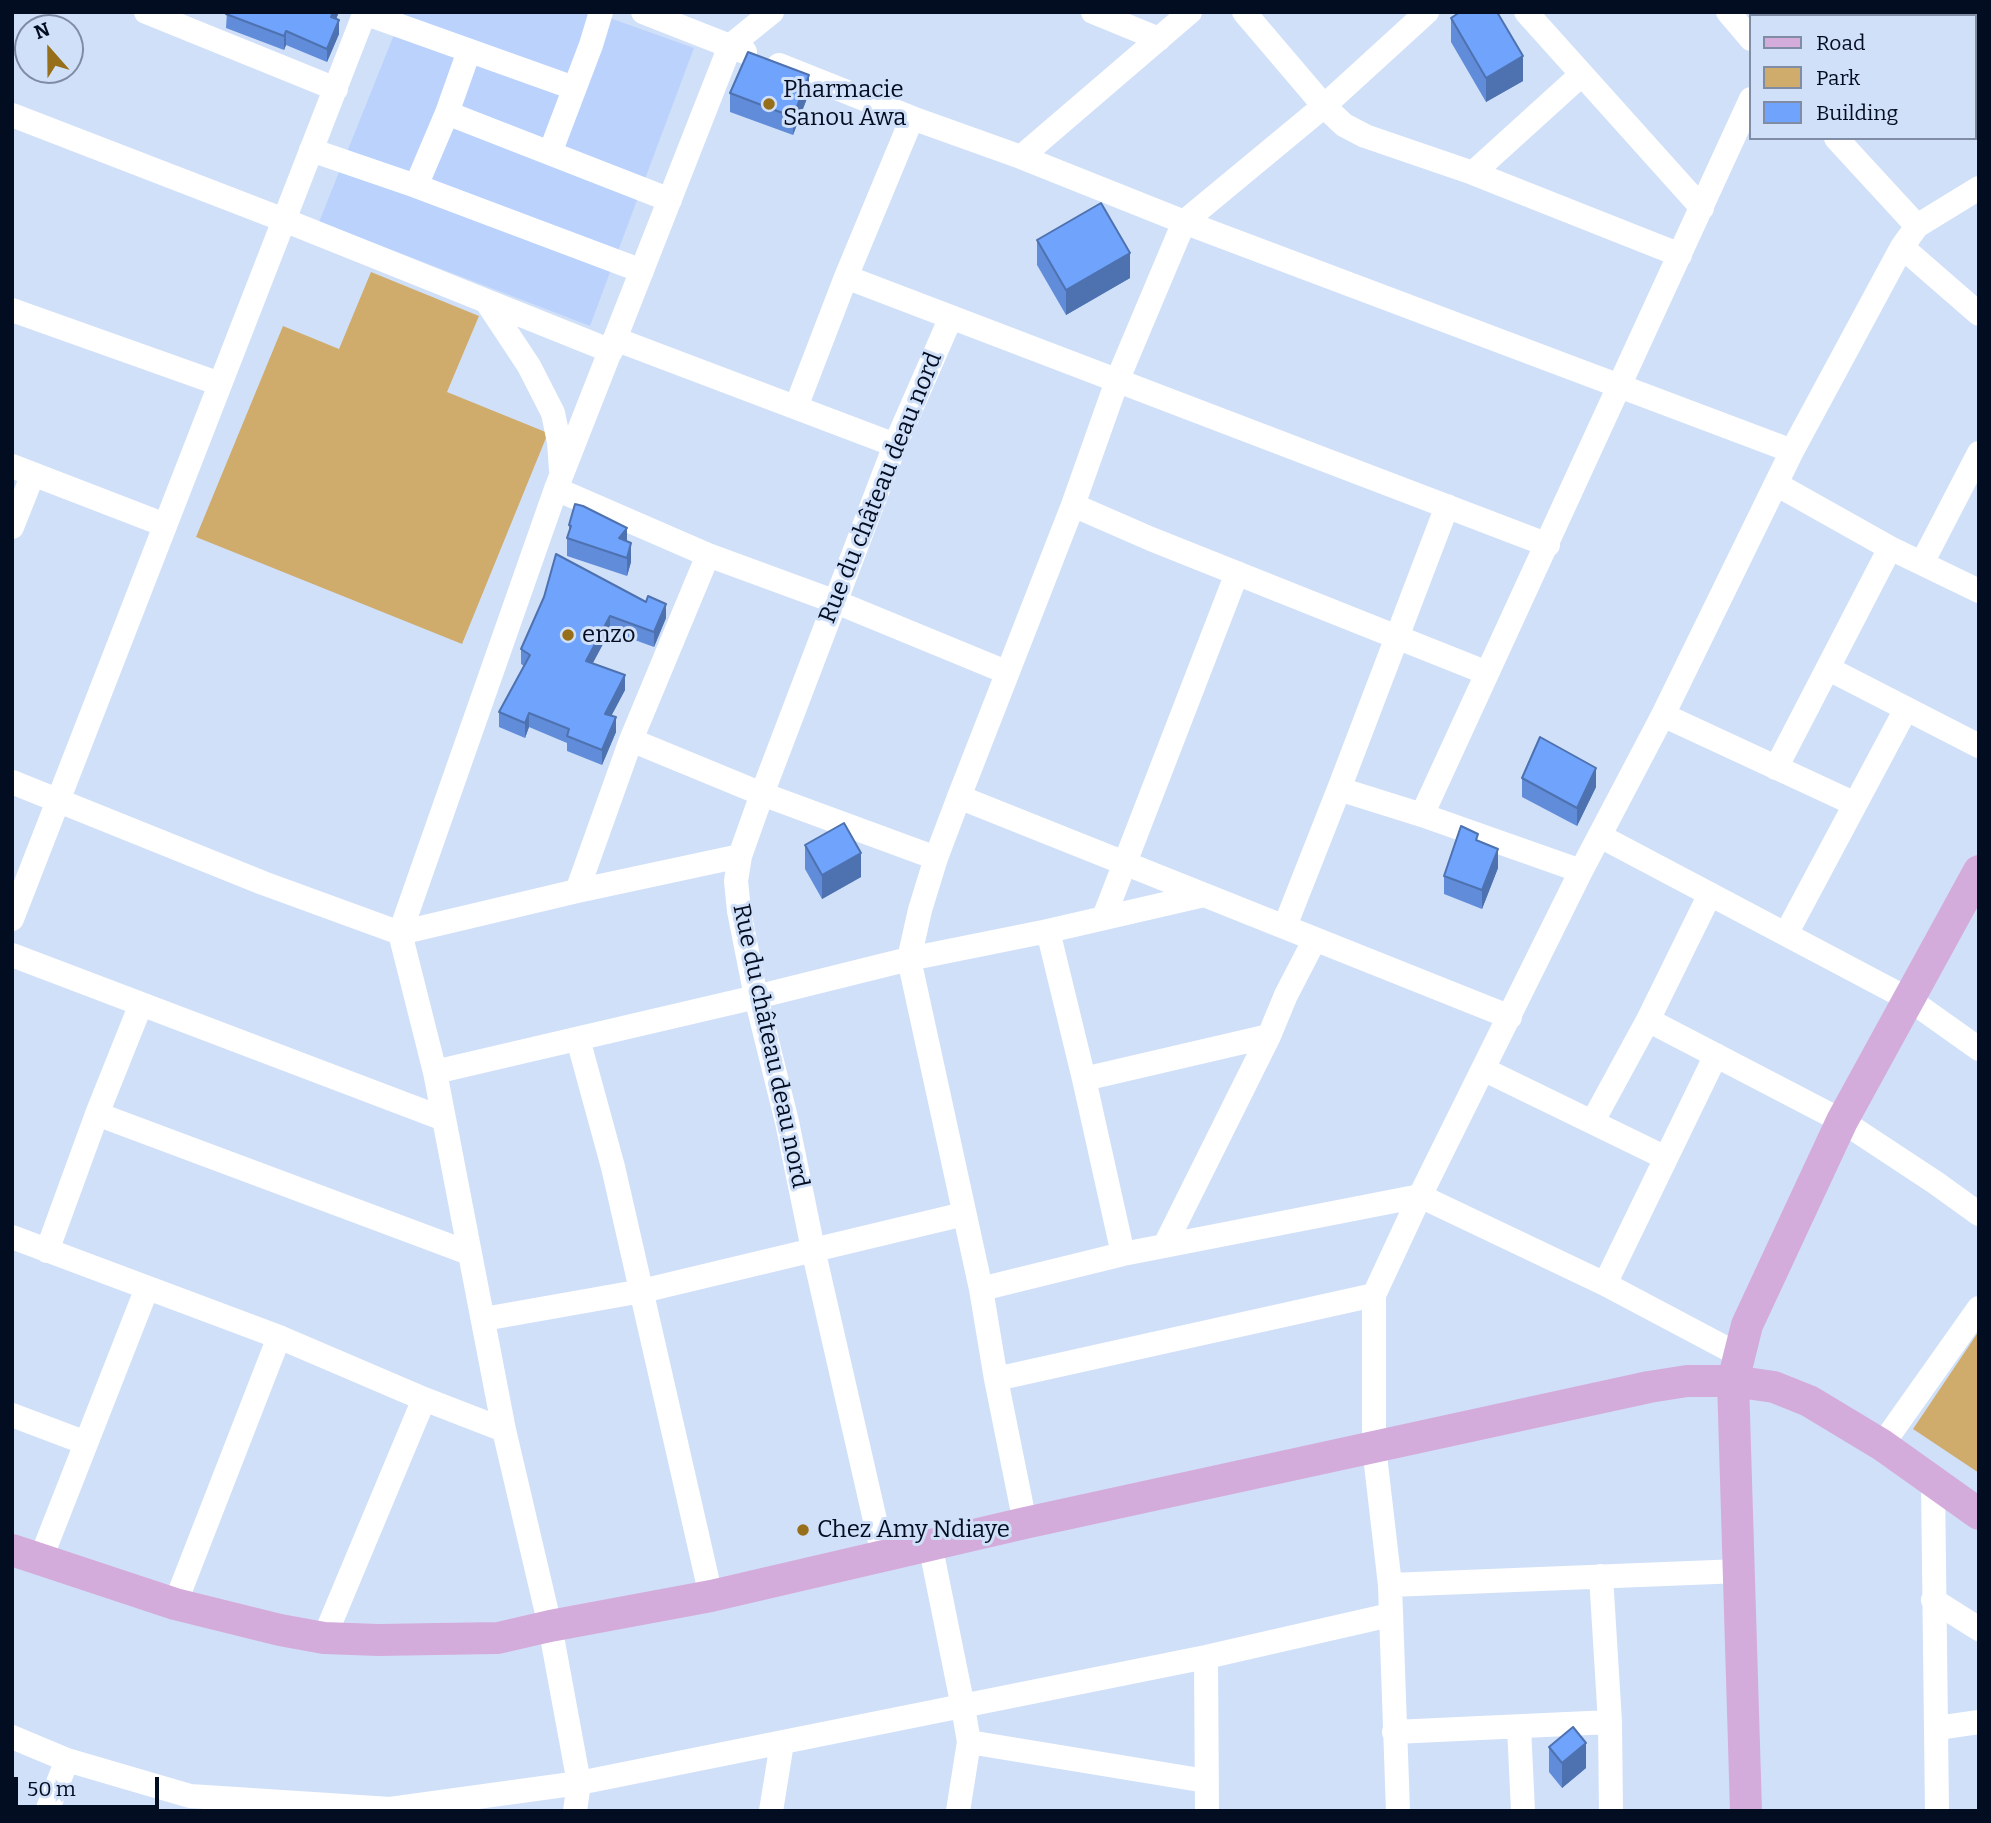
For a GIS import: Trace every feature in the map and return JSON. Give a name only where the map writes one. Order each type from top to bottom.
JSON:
[{"type":"main road","points":[[1746,1811],[1736,1368],[1747,1325],[1842,1121],[1979,871]]},
{"type":"main road","points":[[27,1554],[175,1604],[324,1638],[498,1638],[711,1596],[1024,1523],[1687,1381],[1736,1368],[1809,1401],[1882,1446],[1979,1514]]},
{"type":"street","points":[[146,12],[336,89]]},
{"type":"street","points":[[550,153],[601,12]]},
{"type":"street","points":[[643,12],[912,118],[1021,157],[1185,222],[1792,451]]},
{"type":"street","points":[[575,1811],[579,1783],[550,1626],[504,1430],[435,1072],[400,933],[559,482],[730,46],[772,12]]},
{"type":"street","points":[[1093,12],[1159,39]]},
{"type":"street","points":[[1021,157],[1190,12]]},
{"type":"street","points":[[1244,12],[1324,106],[1344,125],[1365,136],[1473,173],[1680,255]]},
{"type":"street","points":[[1024,1523],[981,1289],[909,959],[920,910],[958,797],[1073,505],[1117,381],[1185,222],[1324,106],[1427,12]]},
{"type":"street","points":[[1526,12],[1702,208]]},
{"type":"street","points":[[1728,12],[1750,38]]},
{"type":"street","points":[[12,919],[365,13],[573,88]]},
{"type":"street","points":[[416,186],[447,113],[469,51]]},
{"type":"street","points":[[1473,173],[1581,75]]},
{"type":"street","points":[[1422,815],[1750,101]]},
{"type":"street","points":[[447,113],[670,200]]},
{"type":"street","points":[[12,115],[486,301],[796,407],[895,445]]},
{"type":"street","points":[[796,407],[912,118]]},
{"type":"street","points":[[1838,140],[1917,226]]},
{"type":"street","points":[[312,150],[642,271]]},
{"type":"street","points":[[1398,1811],[1390,1585],[1374,1447],[1374,1294],[1581,871],[1663,715],[1792,451],[1902,247],[1917,226],[1979,188]]},
{"type":"street","points":[[1902,247],[1979,314]]},
{"type":"street","points":[[846,277],[1548,545]]},
{"type":"street","points":[[486,301],[529,366],[553,413],[559,442],[559,482]]},
{"type":"street","points":[[12,310],[220,384]]},
{"type":"street","name":"Rue du château deau nord","points":[[883,1555],[813,1249],[787,1122],[756,997],[739,911],[736,881],[740,856],[762,794],[895,445],[951,317]]},
{"type":"street","points":[[1922,563],[1979,453]]},
{"type":"street","points":[[12,527],[23,470],[165,525]]},
{"type":"street","points":[[559,482],[709,555],[836,602],[1006,671]]},
{"type":"street","points":[[1776,484],[1890,548],[1979,591]]},
{"type":"street","points":[[1073,505],[1487,673]]},
{"type":"street","points":[[1285,926],[1447,506]]},
{"type":"street","points":[[1776,768],[1890,548]]},
{"type":"street","points":[[576,891],[631,740],[709,555]]},
{"type":"street","points":[[1104,917],[1237,573]]},
{"type":"street","points":[[1829,669],[1979,746]]},
{"type":"street","points":[[1786,934],[1906,709]]},
{"type":"street","points":[[1663,715],[1855,804]]},
{"type":"street","points":[[631,740],[762,794],[936,859]]},
{"type":"street","points":[[12,782],[263,883],[400,933],[740,856]]},
{"type":"street","points":[[1339,789],[1581,871]]},
{"type":"street","points":[[958,797],[1510,1017]]},
{"type":"street","points":[[1600,836],[1910,1000],[1979,1049]]},
{"type":"street","points":[[1593,1121],[1648,1020],[1710,894]]},
{"type":"street","points":[[435,1072],[909,959],[1048,931],[1204,895]]},
{"type":"street","points":[[1048,931],[1123,1254]]},
{"type":"street","points":[[1165,1245],[1315,939]]},
{"type":"street","points":[[12,955],[444,1119]]},
{"type":"street","points":[[47,1251],[141,1004]]},
{"type":"street","points":[[1648,1020],[1842,1121],[1979,1214]]},
{"type":"street","points":[[1084,1079],[1269,1036]]},
{"type":"street","points":[[578,1039],[613,1167],[711,1596]]},
{"type":"street","points":[[1605,1284],[1716,1055]]},
{"type":"street","points":[[1483,1069],[1666,1158]]},
{"type":"street","points":[[97,1114],[469,1253]]},
{"type":"street","points":[[981,1289],[1165,1245],[1420,1196],[1605,1284],[1736,1368]]},
{"type":"street","points":[[484,1320],[642,1291],[964,1214]]},
{"type":"street","points":[[12,1237],[279,1337],[504,1430]]},
{"type":"street","points":[[27,1554],[86,1443],[147,1288]]},
{"type":"street","points":[[996,1379],[1374,1294]]},
{"type":"street","points":[[1882,1446],[1979,1308]]},
{"type":"street","points":[[175,1604],[279,1337]]},
{"type":"street","points":[[324,1638],[424,1399]]},
{"type":"street","points":[[12,1415],[86,1443]]},
{"type":"street","points":[[1933,1481],[1937,1811]]},
{"type":"street","points":[[930,1544],[968,1742],[958,1811]]},
{"type":"street","points":[[1390,1585],[1740,1571]]},
{"type":"street","points":[[1601,1576],[1610,1722],[1611,1811]]},
{"type":"street","points":[[1933,1600],[1979,1629]]},
{"type":"street","points":[[12,1737],[189,1803],[390,1810],[579,1783],[1206,1657],[1390,1615]]},
{"type":"street","points":[[1206,1657],[1207,1811]]},
{"type":"street","points":[[1394,1732],[1610,1722]]},
{"type":"street","points":[[1937,1728],[1979,1722]]},
{"type":"street","points":[[1520,1727],[1523,1811]]},
{"type":"street","points":[[968,1742],[1206,1781]]},
{"type":"street","points":[[771,1811],[782,1743]]},
{"type":"street","points":[[47,1811],[68,1760]]},
{"type":"shaded area","points":[[403,12],[593,12],[694,48],[590,326],[319,222]]},
{"type":"green space","points":[[371,272],[479,316],[447,392],[548,433],[462,644],[196,537],[283,326],[339,349]]},
{"type":"green space","points":[[1979,1331],[1979,1473],[1913,1429]]},
{"type":"building","points":[[333,12],[331,17],[339,20],[327,49],[286,31],[284,36],[226,14]]},
{"type":"building","points":[[1460,12],[1497,12],[1523,56],[1486,78],[1451,18]]},
{"type":"building","points":[[748,52],[809,75],[793,117],[730,93]]},
{"type":"building","points":[[1101,203],[1130,253],[1066,290],[1037,240]]},
{"type":"building","points":[[575,504],[627,528],[619,538],[631,543],[627,558],[567,538]]},
{"type":"building","points":[[556,554],[646,602],[648,596],[666,604],[654,632],[610,616],[586,661],[625,675],[605,714],[616,717],[602,750],[567,736],[569,729],[529,713],[525,723],[499,712],[530,655],[521,649],[544,597]]},
{"type":"building","points":[[1540,737],[1596,768],[1577,808],[1522,778]]},
{"type":"building","points":[[844,823],[861,853],[822,875],[805,845]]},
{"type":"building","points":[[1461,826],[1478,834],[1476,840],[1498,849],[1482,890],[1444,876]]},
{"type":"building","points":[[1573,1727],[1586,1743],[1562,1763],[1549,1747]]},
{"type":"place","name":"Pharmacie Sanou Awa","points":[[769,104]]},
{"type":"place","name":"enzo","points":[[568,635]]},
{"type":"place","name":"Chez Amy Ndiaye","points":[[803,1530]]}]
